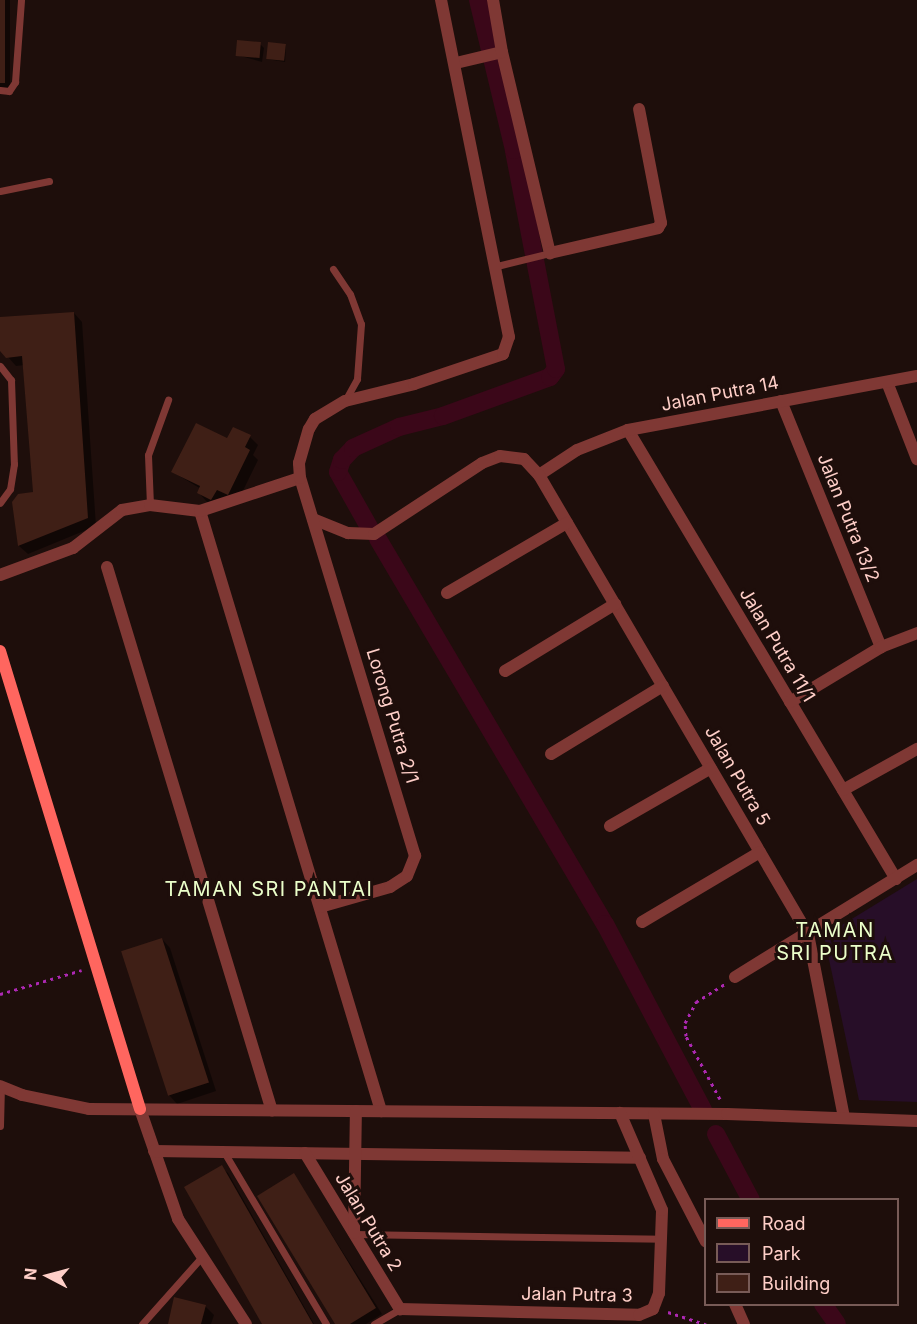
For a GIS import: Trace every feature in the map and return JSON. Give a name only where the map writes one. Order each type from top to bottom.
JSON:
[{"type":"main road","points":[[0,651],[140,1110]]},
{"type":"street","points":[[0,575],[73,548],[122,510],[150,505],[200,511],[300,478],[299,463],[309,429],[315,419],[345,401],[414,384],[503,354],[509,337],[456,63],[441,0]]},
{"type":"street","points":[[493,0],[495,54],[550,253],[658,228],[661,223],[639,109]]},
{"type":"street","points":[[456,63],[495,54]]},
{"type":"street","name":"Jalan Putra 14","points":[[539,475],[577,450],[627,430],[917,376]]},
{"type":"street","points":[[886,382],[917,459]]},
{"type":"street","name":"Jalan Putra 13/2","points":[[781,401],[881,648]]},
{"type":"street","name":"Jalan Putra 11/1","points":[[627,430],[896,879]]},
{"type":"street","points":[[313,519],[348,533],[374,534],[482,463],[500,456],[524,459],[539,475]]},
{"type":"street","name":"Jalan Putra 5","points":[[539,475],[808,934],[844,1118]]},
{"type":"street","name":"Lorong Putra 2/1","points":[[300,478],[415,856],[407,876],[390,887],[320,907]]},
{"type":"street","points":[[200,511],[381,1111]]},
{"type":"street","points":[[447,594],[567,523]]},
{"type":"street","points":[[107,567],[272,1111]]},
{"type":"street","points":[[505,670],[615,604]]},
{"type":"street","points":[[790,702],[881,648],[917,633]]},
{"type":"street","points":[[550,754],[663,686]]},
{"type":"street","points":[[843,790],[917,748]]},
{"type":"street","points":[[610,826],[711,768]]},
{"type":"street","points":[[642,922],[760,852]]},
{"type":"street","points":[[735,977],[917,866]]},
{"type":"street","points":[[0,1086],[64,1106],[140,1110],[727,1114],[917,1121]]},
{"type":"street","points":[[140,1110],[178,1219],[200,1259],[246,1324]]},
{"type":"street","points":[[354,1234],[356,1111]]},
{"type":"street","name":"Jalan Putra 3","points":[[400,1309],[639,1315],[653,1308],[659,1293],[662,1239],[658,1197],[620,1113]]},
{"type":"street","points":[[654,1114],[663,1160],[704,1240]]},
{"type":"street","points":[[154,1151],[640,1158]]},
{"type":"street","name":"Jalan Putra 2","points":[[305,1153],[400,1309]]},
{"type":"street","points":[[735,1306],[744,1324]]},
{"type":"lane","points":[[0,90],[9,91],[15,82],[21,0]]},
{"type":"lane","points":[[0,191],[49,181]]},
{"type":"lane","points":[[496,266],[550,253]]},
{"type":"lane","points":[[333,269],[350,294],[361,324],[357,379],[345,401]]},
{"type":"lane","points":[[0,366],[11,380],[14,464],[10,489],[0,503]]},
{"type":"lane","points":[[150,505],[148,455],[168,400]]},
{"type":"lane","points":[[0,1086],[0,1126]]},
{"type":"lane","points":[[224,1152],[326,1324]]},
{"type":"lane","points":[[354,1234],[662,1239]]},
{"type":"lane","points":[[142,1324],[200,1259]]},
{"type":"lane","points":[[374,1324],[400,1309]]},
{"type":"path","points":[[0,994],[97,965]]},
{"type":"path","points":[[727,1114],[686,1036],[685,1023],[696,1002],[735,977]]},
{"type":"path","points":[[653,1308],[706,1324]]},
{"type":"green space","points":[[917,879],[917,1102],[859,1100],[824,936]]},
{"type":"building","points":[[0,0],[5,0],[5,83],[0,83]]},
{"type":"building","points":[[237,40],[261,42],[260,58],[236,56]]},
{"type":"building","points":[[268,42],[286,44],[284,61],[266,59]]},
{"type":"building","points":[[74,312],[88,518],[18,546],[12,502],[18,494],[33,492],[22,356],[6,358],[0,351],[0,317]]},
{"type":"building","points":[[196,423],[227,438],[233,427],[251,435],[245,447],[250,450],[228,495],[217,490],[211,500],[197,493],[200,486],[171,472]]},
{"type":"building","points":[[162,938],[209,1083],[168,1096],[121,951]]},
{"type":"building","points":[[222,1165],[313,1324],[262,1324],[184,1187]]},
{"type":"building","points":[[294,1173],[376,1308],[350,1324],[335,1324],[257,1196]]},
{"type":"building","points":[[174,1297],[206,1305],[201,1324],[168,1324]]},
{"type":"waterway","points":[[369,527],[338,472],[342,460],[353,448],[399,427],[443,416],[550,377],[556,369],[514,150],[478,0]]},
{"type":"waterway","points":[[378,539],[605,924],[703,1110]]},
{"type":"waterway","points":[[716,1134],[750,1198]]},
{"type":"waterway","points":[[824,1306],[837,1324]]},
{"type":"district","name":"TAMAN SRI PANTAI","points":[[269,889]]},
{"type":"district","name":"TAMAN SRI PUTRA","points":[[835,942]]}]
